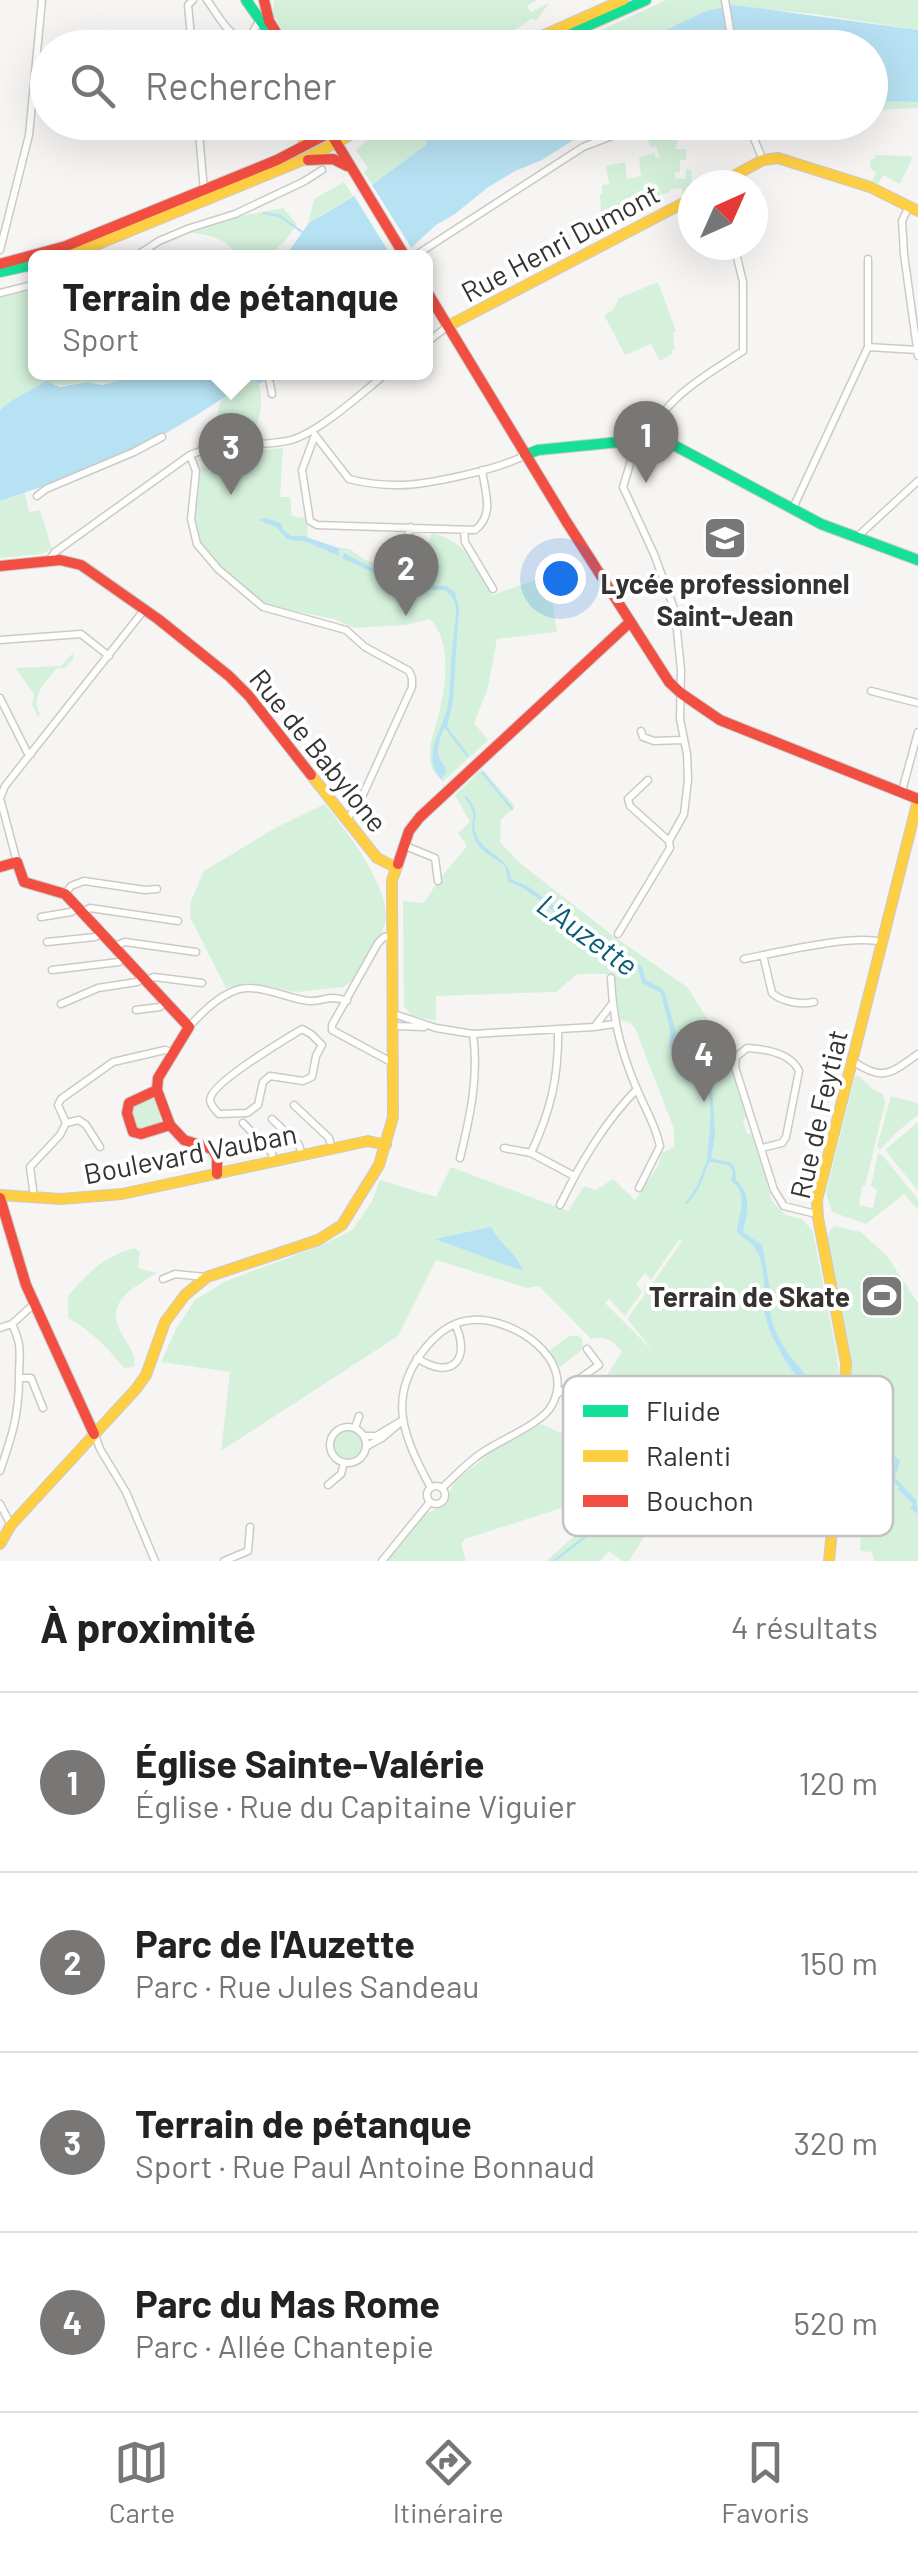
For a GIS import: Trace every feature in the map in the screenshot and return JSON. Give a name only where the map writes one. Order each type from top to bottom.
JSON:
[{"type":"main road","points":[[246,0],[268,30]]},
{"type":"main road","points":[[260,20],[263,0]]},
{"type":"main road","points":[[263,0],[274,30]]},
{"type":"main road","points":[[556,30],[623,0]]},
{"type":"main road","points":[[578,30],[646,0]]},
{"type":"main road","points":[[300,155],[309,140]]},
{"type":"main road","points":[[49,250],[205,194],[300,155],[320,140]]},
{"type":"main road","points":[[336,140],[407,250]]},
{"type":"main road","points":[[354,172],[351,148],[358,140]]},
{"type":"main road","points":[[300,155],[340,160],[354,172]]},
{"type":"main road","points":[[748,170],[762,160],[778,158],[870,187],[914,208]]},
{"type":"main road","points":[[82,250],[205,194]]},
{"type":"main road","name":"Rue Henri Dumont","points":[[448,326],[678,206]]},
{"type":"main road","points":[[1,261],[28,255]]},
{"type":"main road","points":[[1,261],[28,263]]},
{"type":"main road","points":[[433,301],[669,682],[720,720],[918,800]]},
{"type":"main road","points":[[525,454],[644,440],[680,446],[820,524],[918,560]]},
{"type":"main road","points":[[0,566],[54,560]]},
{"type":"main road","name":"Rue de Babylone","points":[[54,560],[81,566],[144,609],[229,676],[277,730],[376,858],[395,867]]},
{"type":"main road","points":[[0,1544],[11,1525],[136,1389],[146,1375],[165,1322],[185,1295],[206,1278],[318,1240],[342,1224],[379,1164],[393,1117],[392,880],[408,831],[630,623]]},
{"type":"main road","name":"Rue de Feytiat","points":[[846,1376],[817,1214],[820,1188],[918,800]]},
{"type":"main road","points":[[0,867],[17,862],[24,882],[65,894],[189,1027],[158,1078],[157,1090],[170,1126],[184,1140],[212,1149],[217,1157],[217,1174]]},
{"type":"main road","points":[[157,1090],[130,1101],[126,1110],[129,1121],[137,1134],[170,1126]]},
{"type":"main road","name":"Boulevard Vauban","points":[[0,1197],[122,1194],[368,1141],[386,1145]]},
{"type":"main road","points":[[0,1197],[34,1304],[94,1434]]},
{"type":"main road","name":"Rue de Feytiat","points":[[829,1561],[832,1536]]},
{"type":"street","points":[[39,30],[42,0]]},
{"type":"street","points":[[190,30],[188,4],[193,0]]},
{"type":"street","points":[[207,0],[228,30]]},
{"type":"street","points":[[725,0],[730,30]]},
{"type":"street","points":[[252,30],[260,20]]},
{"type":"street","points":[[1,261],[30,123]]},
{"type":"street","points":[[200,140],[205,194]]},
{"type":"street","points":[[420,250],[583,147],[601,140]]},
{"type":"street","points":[[754,140],[762,160]]},
{"type":"street","points":[[146,250],[190,228],[235,214],[322,170]]},
{"type":"street","points":[[868,347],[918,352],[902,221],[914,208]]},
{"type":"street","points":[[793,510],[868,347],[868,259]]},
{"type":"street","points":[[618,934],[670,848],[669,842],[684,814],[688,767],[680,719],[676,612],[623,486],[644,440],[666,409],[743,351],[742,282],[737,260]]},
{"type":"street","points":[[0,292],[28,286]]},
{"type":"street","points":[[433,335],[448,326]]},
{"type":"street","points":[[269,380],[272,394]]},
{"type":"street","points":[[54,560],[65,547],[190,455],[209,448],[290,440],[314,432],[378,380]]},
{"type":"street","points":[[314,432],[347,476],[356,481],[398,486],[482,470],[525,454]]},
{"type":"street","points":[[314,432],[302,470],[312,524],[475,530],[488,515],[482,470]]},
{"type":"street","points":[[37,496],[162,437]]},
{"type":"street","points":[[190,455],[196,471],[190,519],[196,544],[218,569],[263,607],[346,630],[410,670],[412,687],[356,808],[346,819]]},
{"type":"street","points":[[857,537],[918,481]]},
{"type":"street","points":[[399,561],[411,527]]},
{"type":"street","points":[[464,530],[465,542],[494,589]]},
{"type":"street","points":[[17,862],[0,798],[5,786],[144,609]]},
{"type":"street","points":[[0,640],[81,634],[109,656]]},
{"type":"street","points":[[871,691],[918,703]]},
{"type":"street","points":[[0,698],[31,754]]},
{"type":"street","points":[[641,731],[654,741],[683,740]]},
{"type":"street","points":[[902,792],[918,732]]},
{"type":"street","points":[[648,780],[628,799],[630,806],[669,842]]},
{"type":"street","points":[[403,845],[435,858],[438,880]]},
{"type":"street","points":[[65,894],[71,886],[84,881],[158,889]]},
{"type":"street","points":[[41,917],[90,908],[178,922]]},
{"type":"street","points":[[47,942],[95,937],[102,932]]},
{"type":"street","points":[[322,1046],[302,1029],[213,1092],[212,1106],[220,1114],[247,1113],[258,1105],[262,1082],[270,1076],[303,1081],[312,1078],[316,1056],[332,1030],[378,944],[384,937],[394,936]]},
{"type":"street","points":[[744,958],[848,941],[881,942]]},
{"type":"street","points":[[115,946],[126,942],[196,952]]},
{"type":"street","points":[[763,955],[772,993],[798,1003],[814,1002]]},
{"type":"street","points":[[52,970],[119,962],[125,957]]},
{"type":"street","points":[[60,1004],[98,988],[154,976],[202,983]]},
{"type":"street","points":[[610,978],[614,1024],[660,1146],[638,1188]]},
{"type":"street","points":[[189,1027],[231,992],[249,988],[313,1001],[333,996],[347,1000]]},
{"type":"street","points":[[136,1010],[160,1006],[166,1000]]},
{"type":"street","points":[[594,1027],[612,1004]]},
{"type":"street","points":[[394,1020],[436,1028]]},
{"type":"street","points":[[394,1020],[473,1034],[614,1024]]},
{"type":"street","points":[[531,1153],[554,1094],[558,1029]]},
{"type":"street","points":[[332,1030],[393,1064]]},
{"type":"street","points":[[460,1158],[474,1092],[473,1034]]},
{"type":"street","points":[[762,1148],[782,1143],[786,1137],[799,1070],[789,1058],[747,1048],[734,1063],[774,1190],[784,1206],[817,1214]]},
{"type":"street","points":[[34,1198],[30,1167],[60,1135],[66,1122],[58,1105],[60,1099],[113,1062],[165,1050],[173,1052]]},
{"type":"street","points":[[852,1061],[882,1075],[918,1054]]},
{"type":"street","points":[[560,1204],[614,1112],[637,1089]]},
{"type":"street","points":[[294,1105],[329,1138],[332,1149]]},
{"type":"street","points":[[272,1118],[299,1145],[302,1155]]},
{"type":"street","points":[[66,1122],[79,1120],[86,1125],[100,1147]]},
{"type":"street","points":[[243,1123],[272,1153],[273,1162]]},
{"type":"street","points":[[504,1148],[531,1153],[574,1176]]},
{"type":"street","points":[[163,1279],[176,1274],[206,1278]]},
{"type":"street","points":[[0,1328],[12,1324],[34,1304]]},
{"type":"street","points":[[430,1488],[402,1421],[402,1391],[417,1358],[448,1327],[468,1320],[491,1320],[518,1330],[539,1346],[555,1368],[552,1407],[478,1455],[442,1488]]},
{"type":"street","points":[[0,1471],[15,1428],[21,1342],[12,1324]]},
{"type":"street","points":[[417,1358],[439,1369],[451,1366],[460,1357],[464,1344],[455,1324]]},
{"type":"street","points":[[582,1376],[599,1365],[587,1350]]},
{"type":"street","points":[[19,1378],[30,1378],[43,1408]]},
{"type":"street","points":[[554,1395],[563,1389]]},
{"type":"street","points":[[355,1428],[359,1416]]},
{"type":"street","points":[[364,1436],[376,1436],[402,1421]]},
{"type":"street","points":[[366,1446],[402,1421]]},
{"type":"street","points":[[355,1428],[364,1436],[366,1446],[360,1459],[344,1464],[332,1456],[330,1439],[338,1430],[355,1428]]},
{"type":"street","points":[[94,1434],[126,1492],[155,1561]]},
{"type":"street","points":[[328,1485],[344,1464]]},
{"type":"street","points":[[430,1488],[442,1488],[443,1501],[430,1502],[430,1488]]},
{"type":"street","points":[[382,1561],[430,1502]]},
{"type":"street","points":[[0,1504],[11,1525]]},
{"type":"street","points":[[224,1561],[248,1551],[250,1526]]},
{"type":"green space","points":[[274,0],[537,0],[527,6],[531,12],[549,3],[536,21],[533,18],[514,30],[283,30],[273,14]]},
{"type":"green space","points":[[666,0],[721,0],[722,8],[706,11],[666,30],[602,30]]},
{"type":"green space","points":[[728,0],[918,0],[918,30],[816,14],[729,6]]},
{"type":"green space","points":[[888,101],[918,102],[918,108],[888,109]]},
{"type":"green space","points":[[367,140],[429,140],[372,185],[364,172],[368,168],[356,150]]},
{"type":"green space","points":[[648,140],[677,140],[675,149],[686,149],[686,160],[680,160],[680,170],[675,173],[678,188],[662,194],[660,190],[661,197],[649,202],[643,192],[630,198],[632,210],[619,209],[605,219],[600,194],[602,185],[609,184],[606,166],[625,162],[627,179],[641,176],[639,158],[654,153],[656,158],[660,157],[656,146],[650,147]]},
{"type":"green space","points":[[875,155],[911,156],[900,184],[883,175],[878,184],[872,181],[876,173],[870,168],[871,159]]},
{"type":"green space","points":[[344,182],[353,196],[308,224],[314,199]]},
{"type":"green space","points":[[283,208],[297,224],[275,250],[233,250],[210,236],[188,232]]},
{"type":"green space","points":[[658,282],[676,331],[675,350],[660,361],[651,344],[625,355],[604,315],[613,310],[619,298]]},
{"type":"green space","points":[[28,291],[28,380],[124,380],[64,385],[46,381],[0,410],[0,296]]},
{"type":"green space","points":[[250,380],[259,384],[260,413],[250,440],[223,442],[219,436],[219,405]]},
{"type":"green space","points":[[283,448],[280,497],[290,497],[292,515],[307,517],[308,538],[350,549],[378,564],[382,554],[403,563],[407,554],[422,558],[432,533],[462,548],[492,595],[544,577],[551,593],[557,632],[497,639],[488,688],[474,723],[488,740],[443,782],[433,770],[430,753],[442,698],[445,655],[438,629],[430,619],[405,625],[354,628],[334,619],[270,606],[215,563],[202,545],[196,526],[201,466],[228,475],[232,466],[247,464],[251,451]]},
{"type":"green space","points":[[25,493],[29,512],[40,510],[52,549],[42,554],[0,558],[0,501]]},
{"type":"green space","points":[[73,653],[74,658],[65,668],[56,669],[40,690],[38,717],[32,705],[34,694],[15,668],[61,666]]},
{"type":"green space","points":[[482,769],[515,806],[501,820],[500,842],[520,863],[612,935],[687,987],[710,1023],[726,1059],[731,1060],[749,1117],[743,1120],[747,1134],[753,1133],[772,1201],[786,1215],[802,1219],[813,1232],[839,1376],[606,1376],[622,1352],[608,1340],[591,1339],[539,1286],[527,1288],[436,1260],[398,1336],[221,1451],[230,1372],[161,1362],[195,1300],[226,1281],[352,1230],[371,1203],[380,1180],[436,1197],[451,1167],[568,1211],[584,1186],[596,1190],[613,1179],[635,1200],[658,1166],[662,1153],[674,1147],[674,1129],[635,1028],[620,1020],[613,974],[577,974],[556,992],[436,996],[436,1021],[411,1015],[404,1006],[403,901],[424,903],[467,846],[458,833],[470,822],[455,795]],"holes":[[[682,1241],[652,1284],[644,1285],[645,1294],[627,1319],[654,1352],[605,1303],[609,1299],[625,1316],[642,1292],[636,1284],[645,1273],[651,1280]]]},
{"type":"green space","points":[[325,804],[366,862],[383,897],[386,913],[377,941],[352,981],[343,987],[297,992],[248,983],[226,988],[190,917],[191,901],[204,871],[277,827]]},
{"type":"green space","points":[[858,1075],[883,1094],[885,1103],[859,1205],[873,1208],[877,1190],[871,1186],[878,1153],[918,1199],[918,1210],[904,1194],[866,1224],[832,1212],[826,1193]]},
{"type":"green space","points":[[891,1096],[918,1103],[918,1115],[880,1150],[877,1147]]},
{"type":"green space","points":[[151,1097],[162,1124],[135,1129],[131,1104]]},
{"type":"green space","points":[[918,1122],[918,1191],[885,1150]]},
{"type":"green space","points":[[834,1226],[861,1232],[887,1256],[918,1303],[918,1561],[874,1561],[872,1552],[860,1551],[861,1536],[893,1536],[893,1376],[852,1376],[826,1236]]},
{"type":"green space","points":[[134,1248],[140,1252],[138,1268],[157,1273],[130,1291],[118,1305],[117,1324],[135,1362],[135,1366],[125,1369],[92,1334],[68,1318],[68,1296],[97,1266]]},
{"type":"green space","points":[[569,1336],[582,1338],[583,1349],[559,1368],[550,1350]]},
{"type":"green space","points":[[541,1424],[563,1434],[563,1507],[465,1539],[461,1544],[466,1561],[387,1561],[425,1514],[445,1505],[454,1482],[490,1453]]},
{"type":"green space","points":[[348,1431],[358,1436],[363,1446],[358,1456],[348,1461],[338,1456],[333,1446],[338,1436]]},
{"type":"green space","points":[[575,1536],[645,1536],[629,1561],[622,1561],[609,1551],[600,1561],[546,1561]]},
{"type":"water","points":[[734,5],[918,30],[918,102],[888,101],[888,30],[666,30],[706,11]]},
{"type":"water","points":[[573,140],[487,188],[407,250],[290,250],[308,224],[372,185],[426,141]]},
{"type":"water","points":[[120,380],[250,380],[131,452],[0,501],[0,410],[46,381],[60,387],[87,382],[102,385]]},
{"type":"water","points":[[259,520],[281,523],[292,536],[339,548],[339,556],[307,542],[287,539],[276,527]]},
{"type":"water","points":[[344,553],[393,577],[447,586],[455,593],[459,608],[453,701],[438,745],[439,757],[446,767],[441,779],[435,770],[433,752],[448,705],[454,601],[445,590],[417,588],[392,580],[342,558]]},
{"type":"water","points":[[466,796],[474,808],[476,834],[506,865],[511,879],[548,901],[575,928],[625,953],[642,967],[646,980],[662,989],[676,1033],[675,1047],[703,1063],[703,1077],[698,1064],[670,1048],[661,993],[642,983],[638,969],[629,962],[565,927],[552,910],[508,881],[505,866],[476,842],[473,814]]},
{"type":"water","points":[[703,1077],[712,1085],[715,1135],[711,1158],[733,1165],[736,1180],[745,1192],[743,1232],[762,1245],[771,1294],[777,1304],[770,1310],[775,1330],[808,1376],[797,1376],[766,1319],[759,1255],[737,1232],[742,1198],[731,1181],[733,1171],[728,1165],[707,1161],[711,1111]]},
{"type":"water","points":[[491,1227],[523,1271],[435,1239]]},
{"type":"water","points":[[893,1457],[900,1461],[895,1478],[916,1500],[918,1514],[910,1508],[913,1504],[900,1487],[893,1484]]},
{"type":"pier","points":[[369,180],[413,250],[388,250],[351,191]]},
{"type":"waterway","points":[[264,213],[280,216],[302,232]]},
{"type":"waterway","points":[[445,726],[467,755]]},
{"type":"waterway","points":[[483,773],[512,809]]},
{"type":"waterway","points":[[687,1203],[709,1159]]},
{"type":"waterway","points":[[554,1561],[586,1536]]},
{"type":"traffic: fast","points":[[246,0],[267,30]]},
{"type":"traffic: fast","points":[[578,30],[646,0]]},
{"type":"traffic: fast","points":[[0,272],[28,266]]},
{"type":"traffic: fast","points":[[525,455],[538,450],[650,439],[668,442],[821,524],[918,560]]},
{"type":"traffic: slow","points":[[556,30],[623,0]]},
{"type":"traffic: slow","points":[[303,144],[307,140]]},
{"type":"traffic: slow","points":[[84,250],[303,160],[341,140]]},
{"type":"traffic: slow","points":[[745,170],[763,160],[778,158],[870,187],[918,211]]},
{"type":"traffic: slow","points":[[448,326],[678,206]]},
{"type":"traffic: slow","points":[[311,775],[377,858],[395,867]]},
{"type":"traffic: slow","points":[[845,1376],[817,1200],[918,800]]},
{"type":"traffic: slow","points":[[0,1544],[11,1525],[136,1389],[146,1375],[165,1322],[185,1295],[207,1277],[318,1240],[342,1225],[379,1165],[393,1117],[392,880],[398,864]]},
{"type":"traffic: slow","points":[[0,1195],[61,1199],[122,1194],[368,1141],[386,1145]]},
{"type":"traffic: slow","points":[[829,1561],[832,1536]]},
{"type":"traffic: jam","points":[[264,0],[275,30]]},
{"type":"traffic: jam","points":[[51,250],[277,160],[315,140]]},
{"type":"traffic: jam","points":[[335,140],[401,250]]},
{"type":"traffic: jam","points":[[308,160],[333,159],[347,166]]},
{"type":"traffic: jam","points":[[0,264],[28,256]]},
{"type":"traffic: jam","points":[[433,302],[669,682],[720,720],[918,799]]},
{"type":"traffic: jam","points":[[0,566],[60,560],[81,565],[229,676],[311,775]]},
{"type":"traffic: jam","points":[[398,864],[409,831],[420,817],[629,623]]},
{"type":"traffic: jam","points":[[0,867],[17,862],[24,882],[65,894],[189,1027],[158,1078],[157,1090],[170,1125],[184,1140],[212,1149],[217,1157],[217,1174]]},
{"type":"traffic: jam","points":[[157,1090],[129,1103],[127,1113],[133,1132],[141,1134],[170,1125]]},
{"type":"traffic: jam","points":[[0,1198],[26,1285],[94,1434]]},
{"type":"place","name":"Église Sainte-Valérie","points":[[646,483]]},
{"type":"place","name":"Terrain de pétanque","points":[[231,495]]},
{"type":"place","name":"Lycée professionnel Saint-Jean","points":[[725,538]]},
{"type":"place","name":"Parc de l'Auzette","points":[[406,616]]},
{"type":"place","name":"Parc du Mas Rome","points":[[704,1102]]},
{"type":"place","name":"Terrain de Skate","points":[[882,1296]]},
{"type":"water label","name":"L'Auzette","points":[[588,934]]}]
